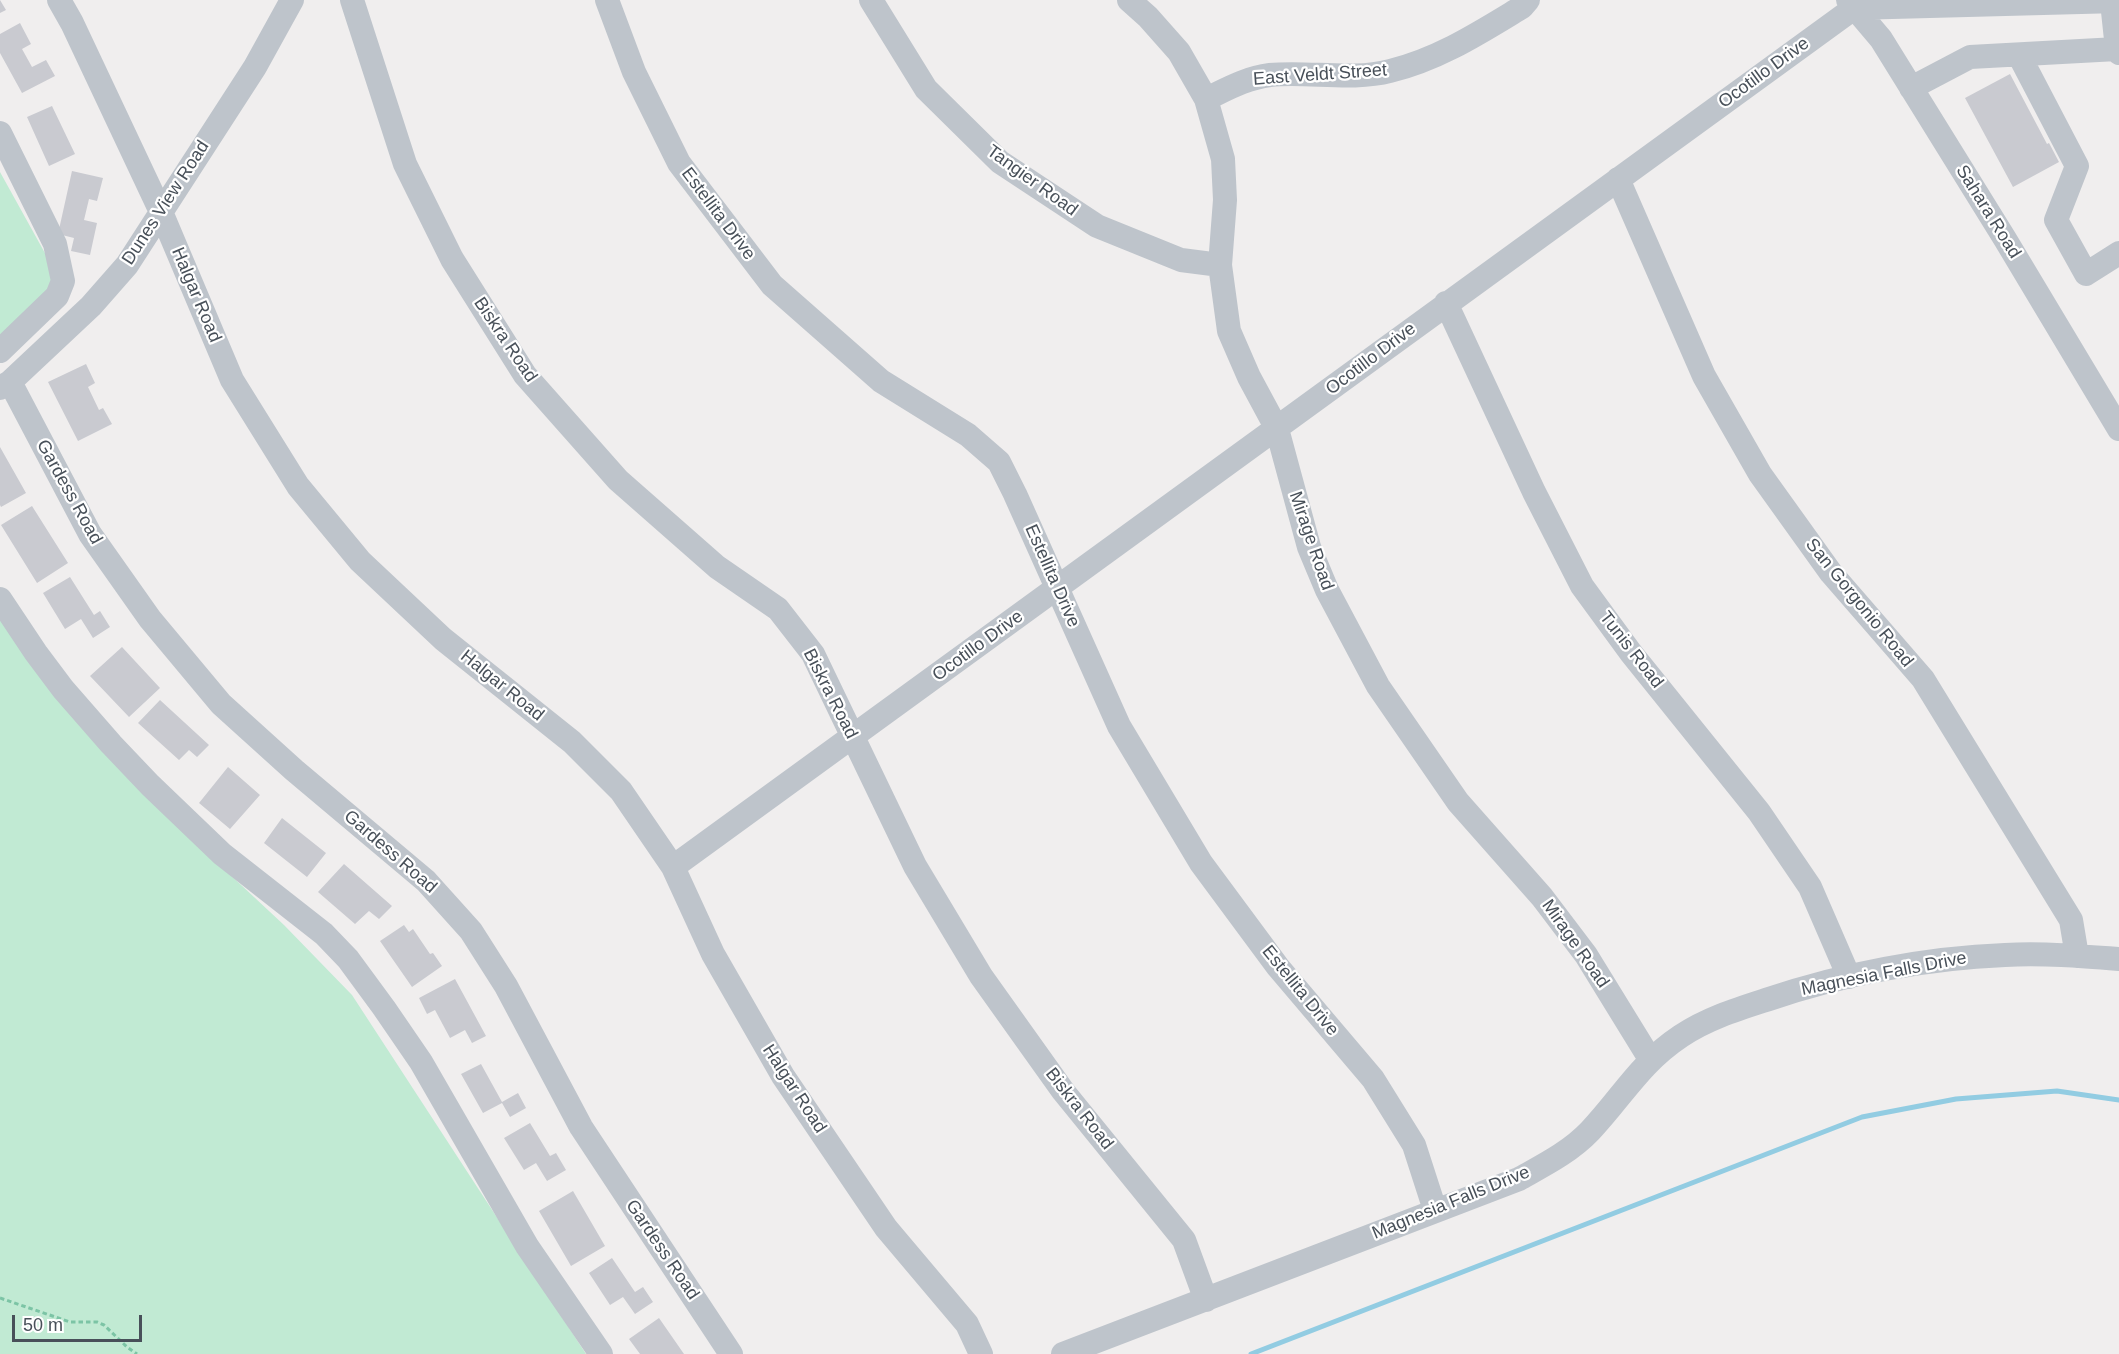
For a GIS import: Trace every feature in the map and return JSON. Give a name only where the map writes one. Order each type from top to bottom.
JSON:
[{"type":"street","name":"Halgar Road","points":[[59,0],[161,212],[232,380],[298,486],[360,561],[443,639],[572,742],[621,791],[674,867],[712,954],[783,1076],[886,1228],[967,1324],[981,1354]]},
{"type":"street","name":"Dunes View Road","points":[[5,385],[91,306],[127,265],[255,67],[292,0]]},
{"type":"street","name":"Biskra Road","points":[[352,0],[405,164],[452,259],[525,375],[618,480],[717,567],[778,609],[813,654],[915,866],[981,976],[1063,1091],[1184,1240],[1206,1300]]},
{"type":"street","name":"Estellita Drive","points":[[607,0],[634,72],[679,163],[772,285],[880,381],[968,435],[999,462],[1119,726],[1201,863],[1278,967],[1373,1079],[1414,1145],[1435,1210]]},
{"type":"street","name":"Tangier Road","points":[[871,0],[926,89],[1000,162],[1097,226],[1181,260],[1220,265]]},
{"type":"street","name":"Mirage Road","points":[[1129,0],[1148,17],[1179,52],[1206,99],[1223,159],[1225,200],[1220,265],[1229,331],[1277,429],[1309,547],[1327,591],[1378,686],[1458,802],[1542,897],[1586,955],[1650,1059]]},
{"type":"street","name":"East Veldt Street","points":[[1206,99],[1243,81],[1270,75],[1335,76],[1389,72],[1454,48],[1522,7],[1528,0]]},
{"type":"street","points":[[1851,4],[2116,1],[2118,51],[1970,57],[1911,88]]},
{"type":"street","name":"Ocotillo Drive","points":[[674,867],[1277,429],[1851,4]]},
{"type":"street","name":"Sahara Road","points":[[1851,4],[1881,39],[2119,429]]},
{"type":"street","points":[[2019,55],[2077,166],[2055,220],[2086,274],[2119,253]]},
{"type":"street","points":[[0,133],[55,244],[63,281],[57,296],[0,351]]},
{"type":"street","name":"San Gorgonio Road","points":[[1617,179],[1704,376],[1760,474],[1831,573],[1923,679],[2071,920],[2077,956]]},
{"type":"street","name":"Tunis Road","points":[[1446,303],[1534,492],[1582,586],[1631,653],[1759,812],[1810,887],[1849,977]]},
{"type":"street","name":"Gardess Road","points":[[5,385],[90,534],[150,619],[221,704],[286,763],[426,881],[471,931],[506,987],[581,1127],[731,1354]]},
{"type":"street","points":[[0,599],[63,689],[150,785],[222,854],[324,934],[348,959],[421,1062],[527,1246],[601,1354]]},
{"type":"street","name":"Magnesia Falls Drive","points":[[1063,1354],[1519,1179],[1562,1155],[1590,1131],[1650,1059],[1682,1035],[1719,1015],[1789,992],[1849,977],[1943,960],[2007,954],[2119,959]]},
{"type":"path","points":[[0,1298],[70,1322],[97,1322],[104,1325],[137,1354]]},
{"type":"green space","points":[[0,172],[51,264],[52,297],[0,342]]},
{"type":"green space","points":[[0,597],[166,815],[284,925],[352,995],[586,1354],[0,1354]]},
{"type":"building","points":[[0,0],[6,10],[0,13]]},
{"type":"building","points":[[20,23],[31,44],[22,49],[32,67],[46,60],[55,76],[22,93],[0,53],[0,34]]},
{"type":"building","points":[[2010,74],[2059,162],[2013,187],[1965,98]]},
{"type":"building","points":[[52,106],[75,154],[49,166],[27,117]]},
{"type":"building","points":[[72,171],[103,178],[97,201],[89,199],[84,220],[97,223],[90,255],[71,251],[74,238],[58,234]]},
{"type":"building","points":[[86,364],[95,383],[88,387],[99,410],[103,408],[112,424],[78,441],[48,382]]},
{"type":"building","points":[[0,447],[26,493],[1,507],[0,505]]},
{"type":"building","points":[[32,506],[68,563],[37,583],[1,525]]},
{"type":"building","points":[[70,577],[94,615],[100,611],[110,627],[93,638],[81,619],[65,629],[43,593]]},
{"type":"building","points":[[122,647],[160,688],[129,717],[90,676]]},
{"type":"building","points":[[160,700],[209,745],[197,757],[189,750],[179,760],[138,723]]},
{"type":"building","points":[[228,767],[260,795],[230,829],[199,803]]},
{"type":"building","points":[[282,818],[326,853],[307,877],[264,843]]},
{"type":"building","points":[[344,864],[392,906],[379,919],[369,911],[355,924],[318,892]]},
{"type":"building","points":[[404,925],[409,932],[413,929],[430,954],[433,953],[442,966],[412,987],[380,941]]},
{"type":"building","points":[[455,979],[486,1036],[472,1043],[465,1030],[450,1038],[435,1010],[427,1014],[419,998]]},
{"type":"building","points":[[481,1064],[502,1102],[518,1093],[526,1108],[510,1117],[502,1103],[483,1113],[461,1074]]},
{"type":"building","points":[[530,1123],[550,1156],[556,1153],[566,1170],[547,1181],[536,1163],[524,1170],[504,1138]]},
{"type":"building","points":[[573,1191],[605,1246],[571,1266],[539,1211]]},
{"type":"building","points":[[612,1258],[635,1292],[643,1287],[653,1302],[635,1314],[623,1297],[610,1305],[589,1273]]},
{"type":"building","points":[[659,1318],[684,1354],[640,1354],[629,1339]]},
{"type":"waterway","points":[[1251,1354],[1862,1117],[1956,1099],[2057,1091],[2119,1100]]}]
